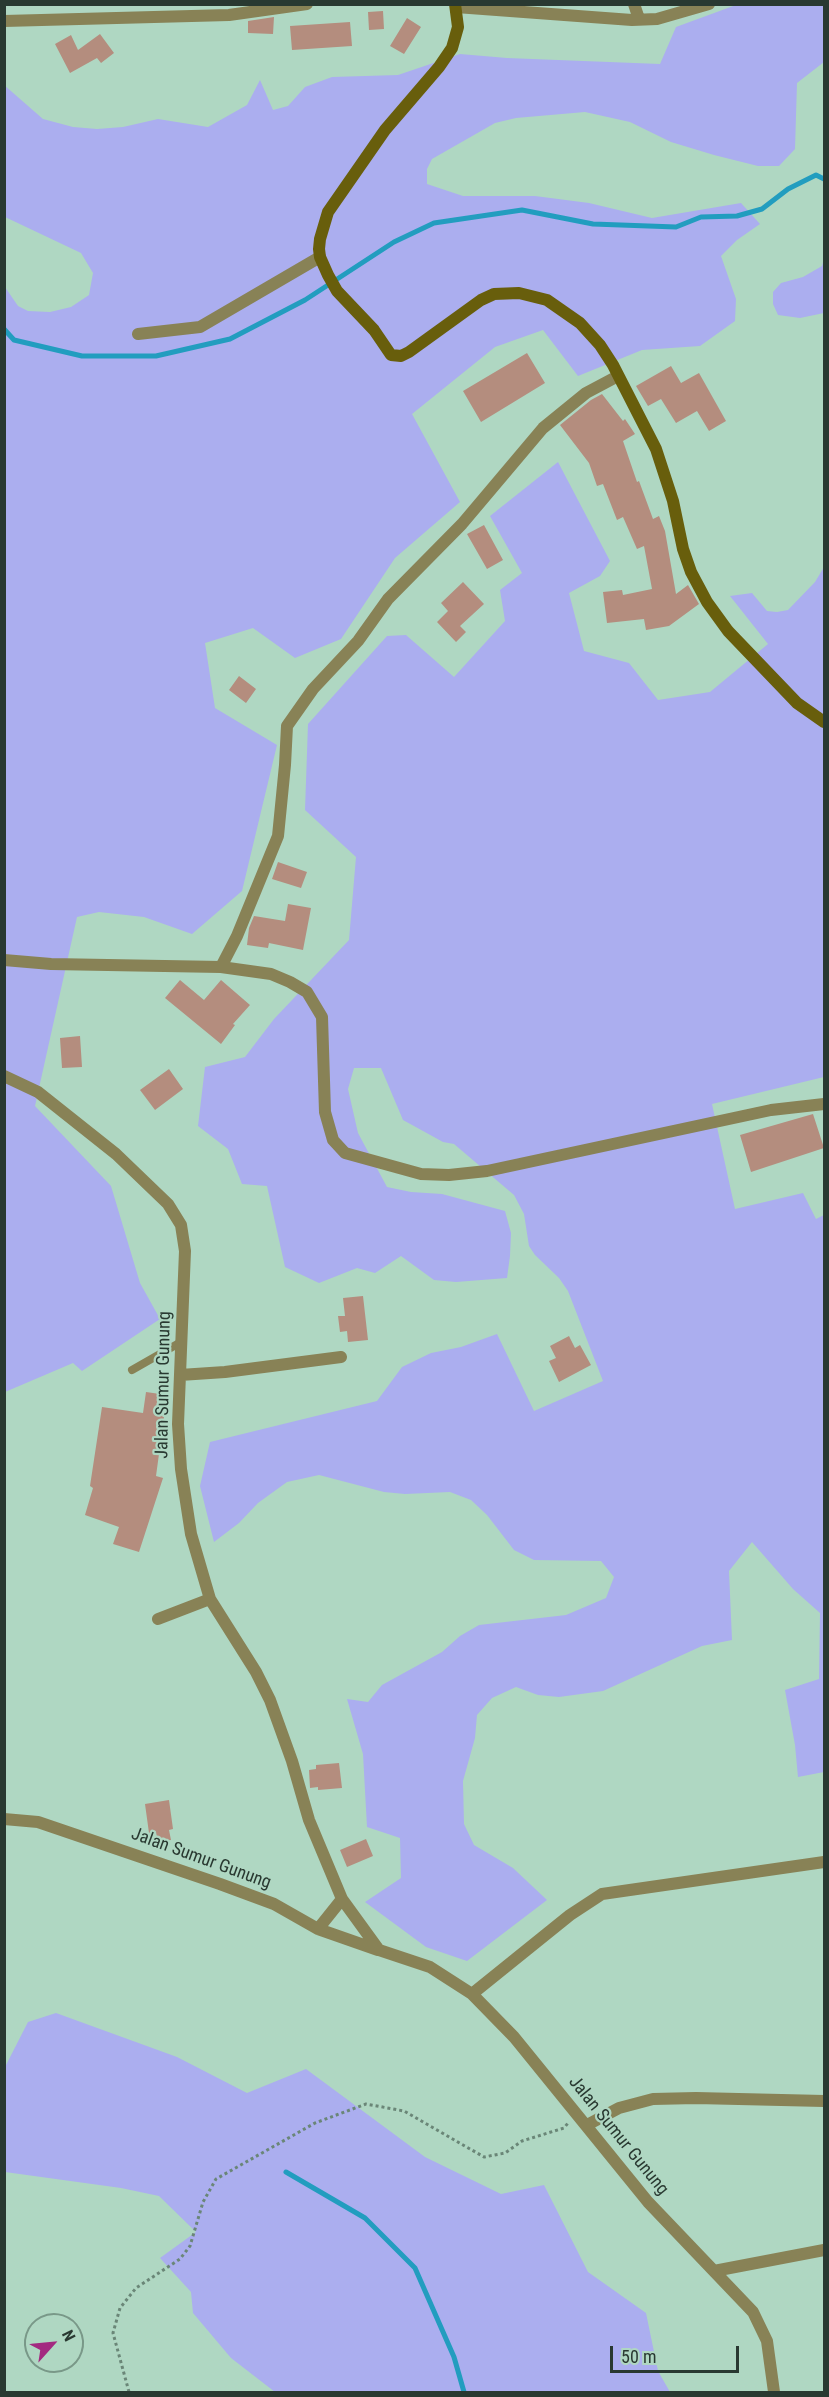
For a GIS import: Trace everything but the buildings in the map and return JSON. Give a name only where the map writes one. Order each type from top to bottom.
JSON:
[{"type":"street","points":[[4,21],[229,15],[307,4]]},
{"type":"street","points":[[634,4],[639,19]]},
{"type":"street","points":[[709,4],[668,16],[639,19],[596,18],[456,6],[458,27],[452,48],[439,67],[385,130],[328,212],[320,239],[320,257],[337,291],[374,330],[391,355],[400,356],[409,352],[481,300],[494,294],[519,293],[547,300],[580,323],[600,345],[618,376],[665,471],[683,549],[691,572],[707,602],[728,631],[789,695],[825,722]]},
{"type":"street","points":[[138,334],[200,327],[320,257]]},
{"type":"street","points":[[221,967],[237,936],[278,836],[287,726],[313,689],[358,641],[388,599],[462,524],[543,428],[586,393],[618,376]]},
{"type":"street","points":[[4,960],[51,964],[221,967],[271,974],[290,982],[307,992],[322,1017],[325,1113],[333,1140],[345,1153],[421,1174],[487,1170],[771,1110],[825,1104]]},
{"type":"street","name":"Jalan Sumur Gunung","points":[[4,1076],[38,1092],[116,1154],[168,1204],[181,1224],[185,1251],[178,1424],[181,1469],[191,1534],[210,1599],[256,1672],[270,1700],[292,1761],[309,1820],[342,1899],[379,1950]]},
{"type":"street","points":[[180,1375],[225,1372],[341,1357]]},
{"type":"street","points":[[158,1619],[210,1599]]},
{"type":"street","name":"Jalan Sumur Gunung","points":[[4,1820],[38,1822],[274,1904],[318,1929],[430,1967],[472,1995],[514,2037],[587,2124],[648,2202],[753,2312],[767,2341],[774,2392]]},
{"type":"street","points":[[472,1995],[541,1937],[602,1894],[825,1862]]},
{"type":"street","points":[[318,1929],[342,1899]]},
{"type":"street","points":[[587,2124],[619,2108],[652,2099],[825,2101]]},
{"type":"street","points":[[714,2271],[825,2250]]},
{"type":"lane","points":[[132,1370],[181,1342]]},
{"type":"path","points":[[129,2392],[113,2333],[120,2308],[136,2288],[180,2259],[190,2246],[203,2202],[216,2179],[315,2123],[366,2104],[404,2111],[484,2157],[506,2153],[522,2141],[564,2128],[578,2114]]},
{"type":"shaded area","points":[[736,5],[824,5],[824,62],[797,83],[795,149],[779,166],[758,166],[714,155],[671,142],[630,122],[585,112],[516,118],[495,123],[432,159],[427,169],[427,184],[463,196],[535,196],[589,203],[652,218],[741,203],[760,224],[737,240],[721,256],[736,299],[735,321],[700,346],[642,350],[578,376],[543,330],[495,347],[412,414],[460,502],[395,558],[341,639],[295,658],[253,628],[205,643],[215,708],[277,745],[242,891],[192,934],[144,917],[99,912],[77,917],[35,1106],[111,1186],[140,1283],[160,1319],[82,1371],[73,1363],[5,1392],[5,287],[18,306],[28,311],[50,312],[71,307],[89,295],[93,273],[81,253],[5,217],[4,85],[43,119],[73,127],[97,129],[123,127],[158,119],[208,127],[247,105],[260,80],[273,110],[288,106],[305,87],[332,77],[398,75],[460,54],[660,64],[676,27]]},
{"type":"shaded area","points":[[824,259],[824,313],[800,318],[778,315],[773,304],[773,292],[781,283],[803,277],[822,266]]},
{"type":"shaded area","points":[[558,462],[610,561],[600,576],[569,593],[584,651],[629,663],[658,700],[710,692],[768,644],[730,596],[752,593],[767,611],[788,610],[815,582],[824,567],[824,1077],[712,1104],[735,1209],[803,1193],[816,1219],[824,1215],[824,1772],[798,1777],[785,1690],[819,1679],[820,1613],[793,1589],[752,1542],[729,1571],[732,1640],[702,1646],[603,1691],[559,1697],[538,1695],[516,1687],[492,1698],[477,1715],[475,1738],[463,1781],[464,1824],[474,1845],[513,1868],[547,1900],[467,1961],[426,1947],[365,1902],[401,1878],[400,1838],[367,1827],[363,1754],[347,1699],[368,1702],[382,1685],[442,1652],[460,1636],[479,1625],[566,1615],[606,1598],[614,1577],[601,1561],[534,1560],[514,1550],[487,1515],[471,1500],[450,1492],[405,1494],[384,1492],[319,1475],[287,1482],[258,1503],[239,1523],[214,1542],[200,1486],[210,1442],[377,1401],[402,1367],[431,1353],[461,1347],[497,1334],[534,1411],[603,1381],[568,1291],[529,1246],[524,1214],[514,1195],[454,1144],[443,1142],[403,1120],[381,1068],[354,1068],[348,1089],[358,1133],[387,1187],[411,1192],[442,1194],[505,1211],[511,1233],[507,1278],[456,1282],[434,1280],[401,1256],[375,1273],[357,1268],[319,1283],[285,1267],[267,1186],[242,1184],[228,1149],[198,1126],[205,1067],[245,1057],[274,1019],[349,940],[356,857],[305,810],[308,724],[387,636],[406,635],[454,677],[505,621],[500,590],[522,573],[490,516]]},
{"type":"shaded area","points":[[56,2013],[177,2057],[247,2093],[306,2069],[425,2157],[501,2194],[544,2185],[588,2272],[646,2313],[658,2371],[670,2392],[275,2392],[231,2358],[193,2313],[191,2292],[160,2258],[196,2232],[159,2196],[121,2188],[5,2172],[5,2067],[28,2022]]},
{"type":"waterway","points":[[4,329],[14,340],[82,356],[156,356],[230,339],[305,300],[394,242],[434,223],[522,210],[593,224],[676,227],[701,217],[737,216],[762,209],[788,189],[816,175],[824,179]]},
{"type":"waterway","points":[[286,2172],[365,2218],[415,2268],[454,2357],[464,2392]]}]
